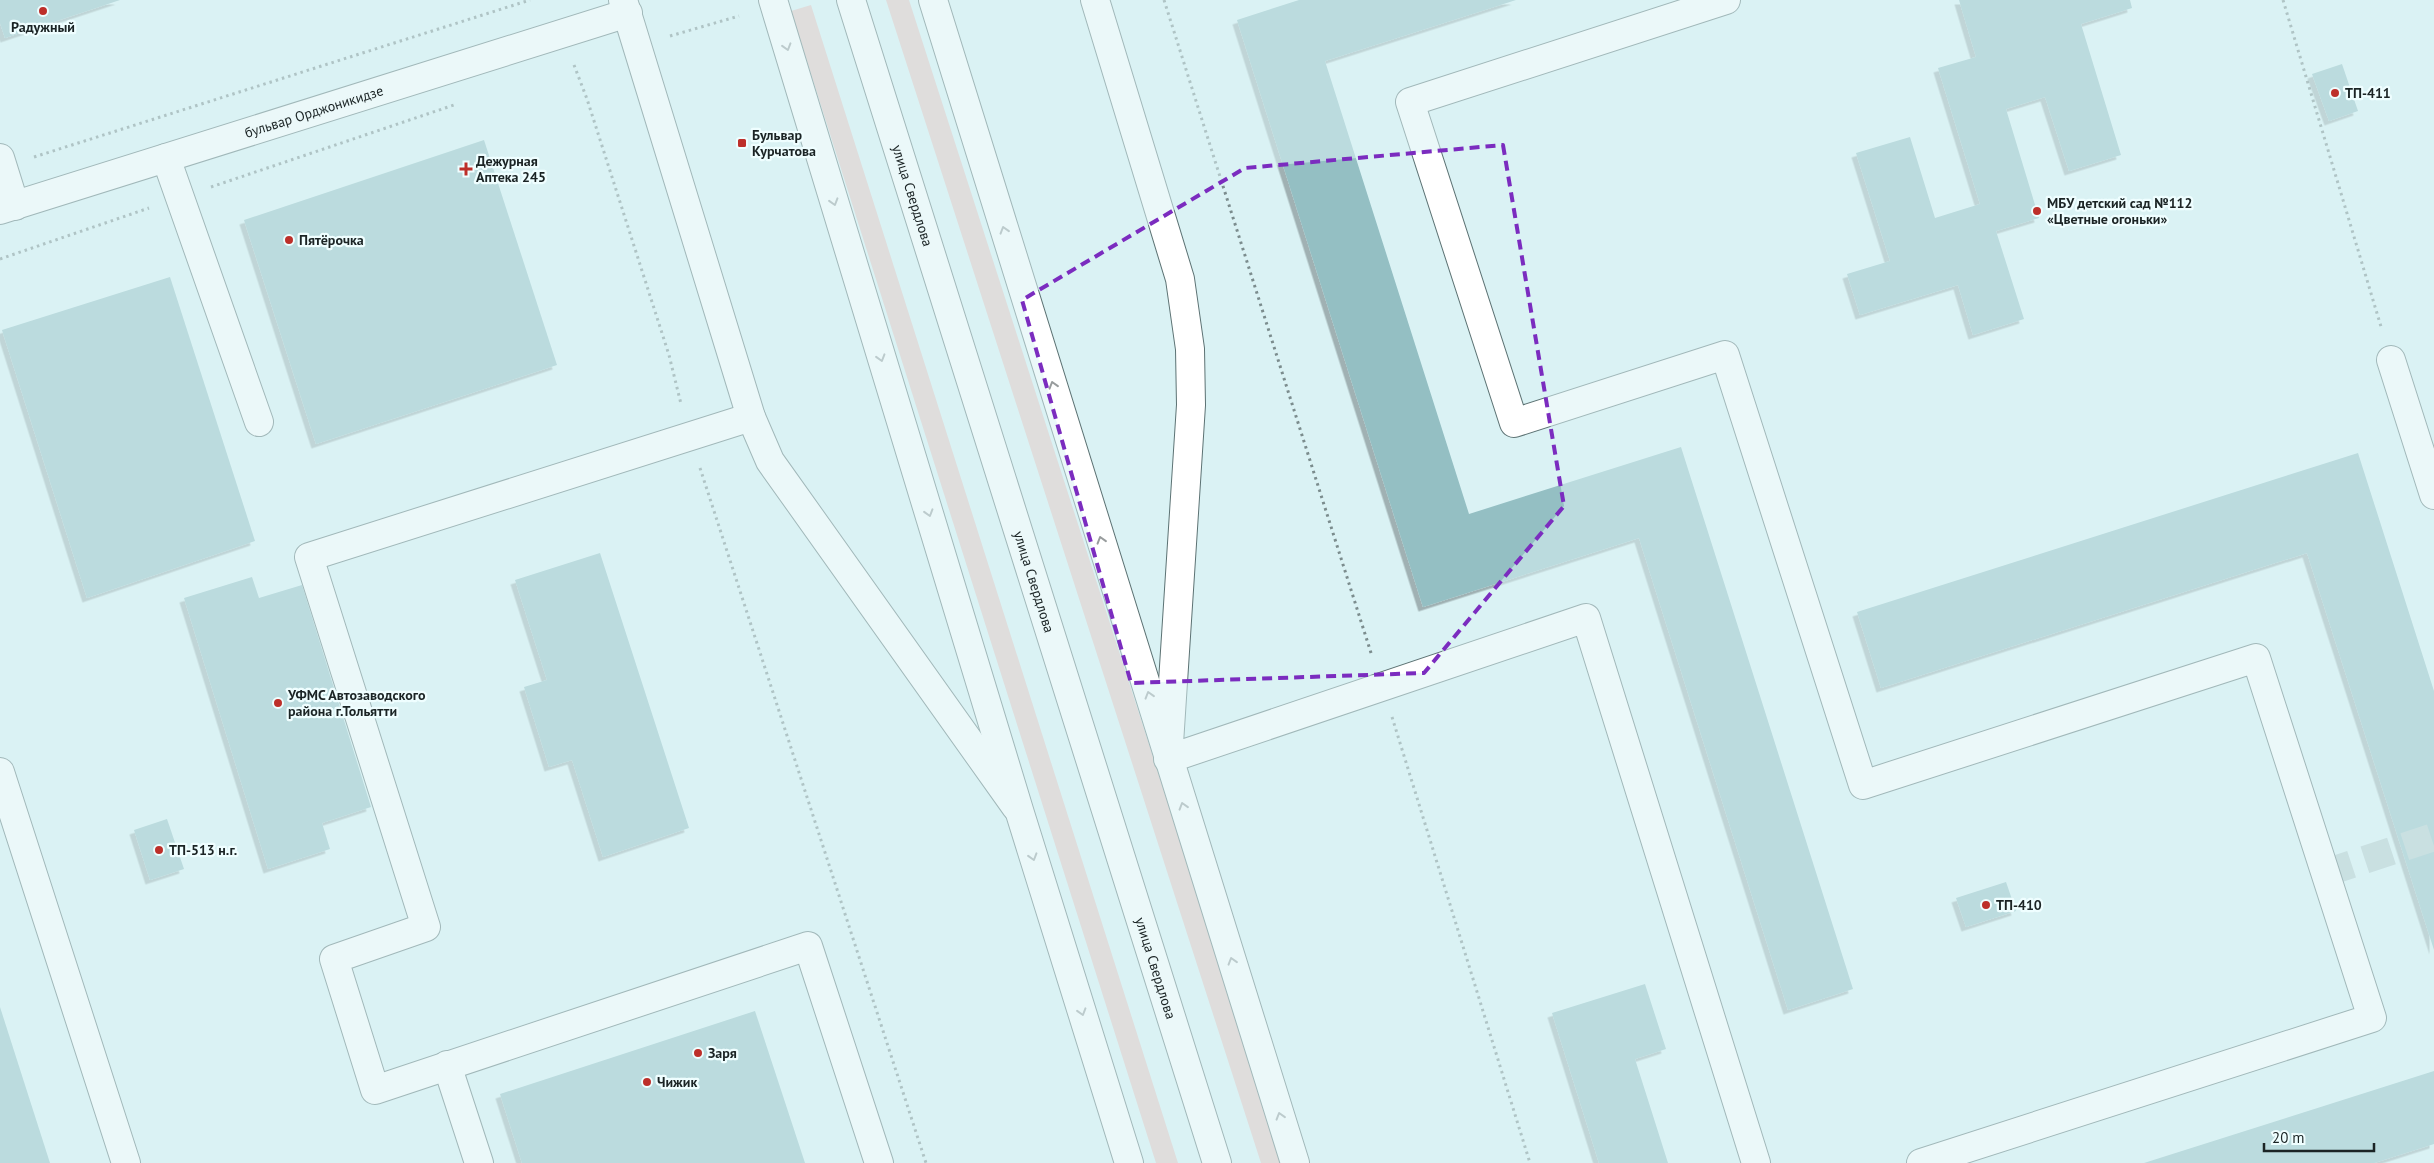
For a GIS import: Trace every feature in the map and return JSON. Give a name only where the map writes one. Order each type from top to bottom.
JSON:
[{"type":"main road","points":[[773,0],[1019,810],[1129,1163]]},
{"type":"main road","name":"улица Свердлова","points":[[851,0],[1217,1163]]},
{"type":"main road","points":[[933,0],[1295,1163]]},
{"type":"main road","points":[[1095,0],[1180,279],[1190,349],[1191,405],[1168,759]]},
{"type":"main road","points":[[1726,0],[1410,102],[1514,423],[1725,355],[1864,785],[2256,658],[2372,1018],[1921,1163]]},
{"type":"main road","points":[[626,7],[751,416],[770,461],[1019,810]]},
{"type":"main road","name":"бульвар Орджоникидзе","points":[[8,208],[563,34],[626,7]]},
{"type":"main road","points":[[166,158],[259,422]]},
{"type":"main road","points":[[2,162],[8,208]]},
{"type":"main road","points":[[2391,360],[2434,494]]},
{"type":"main road","points":[[751,416],[309,557],[426,928],[334,959],[375,1090],[808,946],[878,1163]]},
{"type":"main road","points":[[1168,759],[1586,618],[1756,1163]]},
{"type":"main road","points":[[0,772],[126,1163]]},
{"type":"main road","points":[[447,1065],[479,1163]]},
{"type":"path","points":[[2,162],[530,0]]},
{"type":"path","points":[[1164,0],[1382,687],[1530,1163]]},
{"type":"path","points":[[2283,0],[2391,360]]},
{"type":"path","points":[[563,34],[588,99],[669,355],[689,436],[926,1163]]},
{"type":"path","points":[[564,68],[574,65]]},
{"type":"path","points":[[207,189],[461,103]]},
{"type":"path","points":[[0,259],[150,208]]},
{"type":"highlighted area","points":[[1503,145],[1564,506],[1424,673],[1131,683],[1022,300],[1245,168]]},
{"type":"shaded area","points":[[886,0],[909,0],[1284,1163],[1261,1163]]},
{"type":"shaded area","points":[[811,5],[1178,1163],[1156,1163],[791,11]]},
{"type":"building","name":"Радужный","points":[[0,0],[120,0],[5,38],[0,23]]},
{"type":"building","points":[[1299,0],[1516,0],[1325,61],[1469,514],[1681,447],[1853,989],[1788,1010],[1639,538],[1423,607],[1237,20]]},
{"type":"building","points":[[1959,0],[2130,0],[2132,8],[2081,24],[2121,155],[2069,171],[2045,97],[2006,109],[2039,218],[1996,231],[2024,319],[1973,335],[1958,285],[1860,315],[1847,274],[1890,261],[1856,153],[1910,137],[1935,218],[1980,204],[1938,68],[1976,57]]},
{"type":"building","name":"ТП-411","points":[[2342,64],[2358,111],[2329,121],[2312,74]]},
{"type":"building","points":[[484,140],[557,365],[316,444],[244,220]]},
{"type":"building","points":[[170,277],[255,541],[87,598],[2,330]]},
{"type":"building","points":[[2358,453],[2434,691],[2434,950],[2307,553],[1881,688],[1857,612]]},
{"type":"building","points":[[600,553],[689,828],[603,857],[572,760],[549,767],[524,687],[547,680],[515,580]]},
{"type":"building","name":"УФМС Автозаводского района г.Тольятти","points":[[252,577],[259,598],[302,585],[371,807],[322,823],[330,849],[268,869],[184,598]]},
{"type":"building","name":"ТП-513 н.г.","points":[[167,819],[184,869],[150,880],[134,830]]},
{"type":"building","name":"ТП-410","points":[[2006,882],[2016,911],[1966,927],[1956,898]]},
{"type":"building","points":[[1645,984],[1666,1049],[1635,1059],[1668,1163],[1599,1163],[1552,1013]]},
{"type":"building","points":[[0,1007],[50,1163],[0,1163]]},
{"type":"building","name":"Заря","points":[[755,1011],[805,1163],[522,1163],[500,1094]]},
{"type":"building","points":[[2434,1071],[2434,1144],[2374,1163],[2144,1163]]},
{"type":"tunnel","points":[[2325,873],[2434,837]]},
{"type":"place","name":"Радужный","points":[[43,11]]},
{"type":"place","name":"ТП-411","points":[[2335,93]]},
{"type":"place","name":"Бульвар Курчатова","points":[[742,143]]},
{"type":"place","name":"Дежурная Аптека 245","points":[[466,169]]},
{"type":"place","name":"МБУ детский сад №112 «Цветные огоньки»","points":[[2037,211]]},
{"type":"place","name":"Пятёрочка","points":[[289,240]]},
{"type":"place","name":"УФМС Автозаводского района г.Тольятти","points":[[278,703]]},
{"type":"place","name":"ТП-513 н.г.","points":[[159,850]]},
{"type":"place","name":"ТП-410","points":[[1986,905]]},
{"type":"place","name":"Заря","points":[[698,1053]]},
{"type":"place","name":"Чижик","points":[[647,1082]]}]
